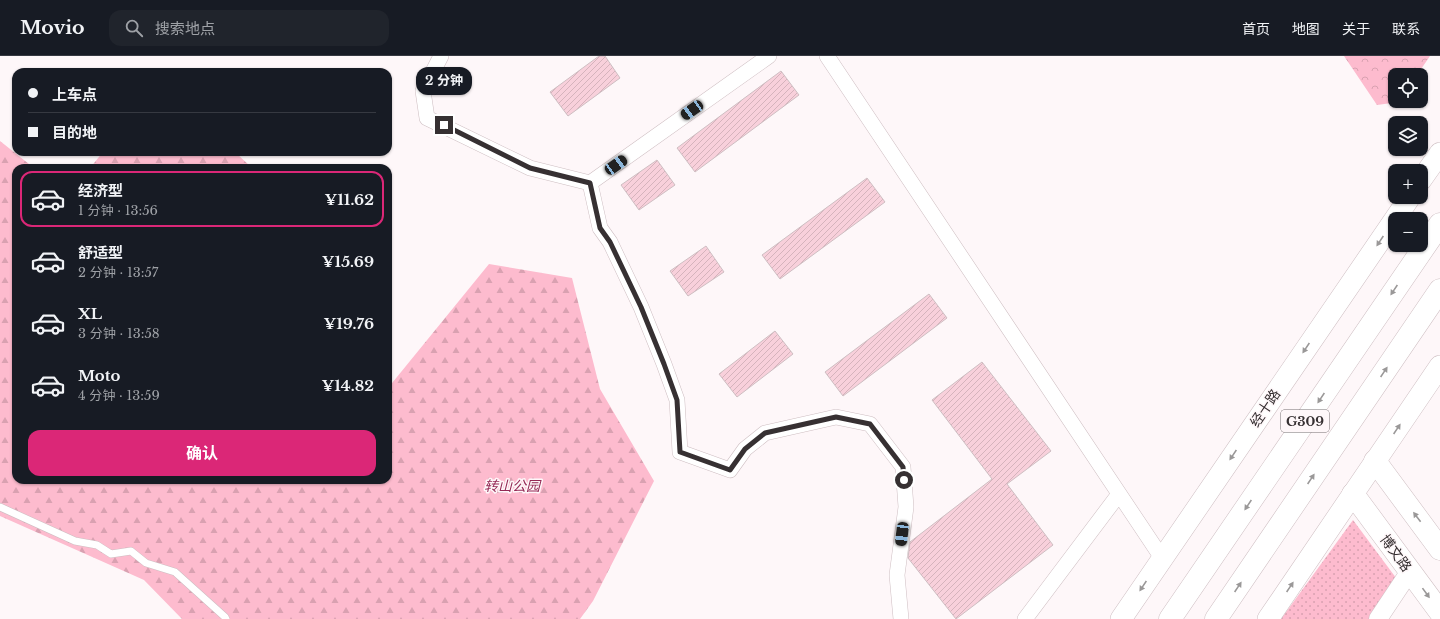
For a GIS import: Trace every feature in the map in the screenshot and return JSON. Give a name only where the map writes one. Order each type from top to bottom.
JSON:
[{"type":"main road","points":[[1428,170],[1440,153]]},
{"type":"main road","name":"经十路","points":[[1121,619],[1405,204]]},
{"type":"main road","name":"G309","points":[[1170,619],[1440,224]]},
{"type":"main road","name":"G309","points":[[1216,619],[1440,290]]},
{"type":"main road","points":[[1268,619],[1440,366]]},
{"type":"main road","points":[[1375,461],[1438,541]]},
{"type":"main road","name":"博文路","points":[[1353,494],[1440,612]]},
{"type":"street","points":[[441,56],[423,91],[427,118],[530,168],[590,183],[769,56]]},
{"type":"street","points":[[827,56],[1162,558]]},
{"type":"street","points":[[590,183],[600,228],[610,242],[641,307],[677,400],[680,452],[730,470],[745,449],[765,433],[836,417],[870,424],[903,467],[906,507],[898,575],[901,619]]},
{"type":"street","points":[[1025,619],[1119,494]]},
{"type":"street","points":[[1378,619],[1410,571]]},
{"type":"lane","points":[[0,507],[76,541],[97,545],[111,554],[131,551],[146,563],[175,572],[226,619]]},
{"type":"green space","points":[[1344,56],[1430,56],[1422,68],[1388,68],[1388,104],[1377,105]]},
{"type":"green space","name":"转山公园","points":[[0,141],[12,151],[12,156],[19,156],[29,164],[12,164],[12,484],[392,484],[392,383],[489,264],[572,278],[600,389],[654,481],[593,601],[580,619],[182,619],[144,580],[0,516]]},
{"type":"green space","points":[[100,156],[239,156],[248,164],[93,164]]},
{"type":"green space","points":[[1353,520],[1405,590],[1383,619],[1281,619]]},
{"type":"building","points":[[599,56],[605,56],[620,78],[568,116],[550,92]]},
{"type":"building","points":[[781,71],[799,95],[695,172],[677,148]]},
{"type":"building","points":[[657,160],[675,185],[639,210],[621,185]]},
{"type":"building","points":[[867,178],[885,202],[780,279],[762,255]]},
{"type":"building","points":[[706,246],[724,272],[688,296],[670,271]]},
{"type":"building","points":[[929,294],[947,318],[843,396],[825,372]]},
{"type":"building","points":[[775,331],[793,354],[737,397],[719,374]]},
{"type":"building","points":[[982,362],[1051,451],[1007,484],[1053,545],[956,619],[908,558],[910,542],[992,479],[932,400]]},
{"type":"route","points":[[444,125],[530,168],[590,183],[600,228],[610,242],[641,307],[677,400],[680,452],[730,470],[745,449],[765,433],[836,417],[870,424],[903,467],[904,480]]}]
